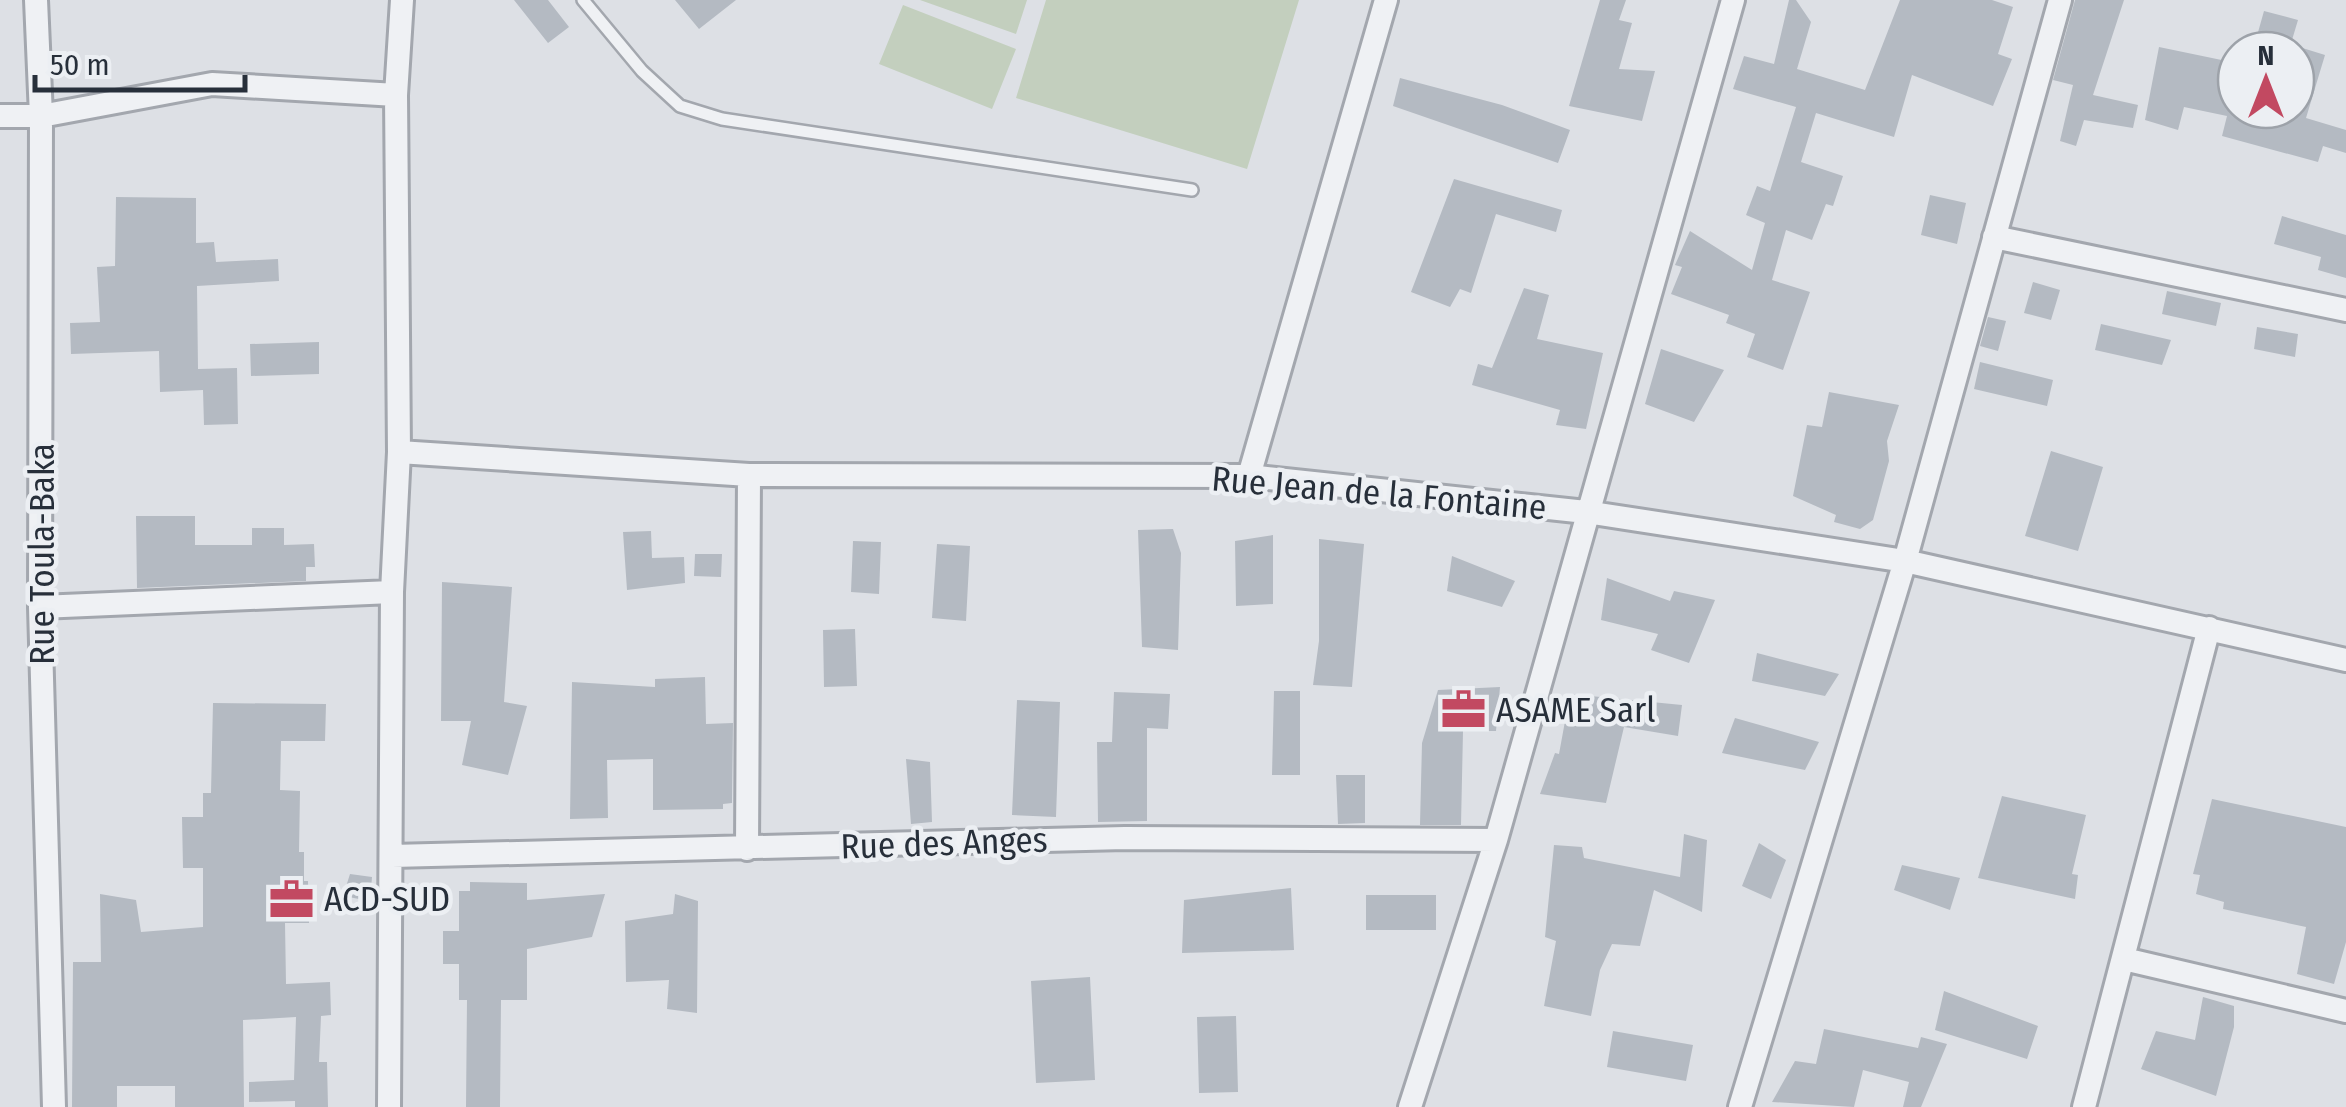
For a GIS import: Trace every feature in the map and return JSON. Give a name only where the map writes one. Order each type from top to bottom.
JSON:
[{"type":"street","name":"Rue Toula-Baka","points":[[36,0],[41,116],[40,608],[54,1107]]},
{"type":"street","points":[[388,1107],[392,592],[398,452],[396,95],[402,0]]},
{"type":"street","points":[[1249,476],[1386,0]]},
{"type":"street","points":[[1410,1107],[1496,840],[1733,0]]},
{"type":"street","points":[[1740,1107],[1905,561],[2060,0]]},
{"type":"street","points":[[0,116],[41,116],[212,84],[396,95]]},
{"type":"street","points":[[1994,236],[2346,310]]},
{"type":"street","name":"Rue Jean de la Fontaine","points":[[398,452],[749,476],[1249,476],[1586,512],[1905,561],[2346,660]]},
{"type":"street","points":[[747,848],[749,476]]},
{"type":"street","points":[[40,608],[392,592]]},
{"type":"street","points":[[2084,1107],[2209,628]]},
{"type":"street","name":"Rue des Anges","points":[[392,856],[1125,838],[1496,840]]},
{"type":"street","points":[[2124,959],[2346,1010]]},
{"type":"lane","points":[[583,0],[642,71],[680,106],[722,120],[1192,190]]},
{"type":"green space","points":[[920,0],[1027,0],[1016,34]]},
{"type":"green space","points":[[1046,0],[1299,0],[1247,169],[1016,98]]},
{"type":"green space","points":[[903,5],[1016,49],[992,109],[879,64]]},
{"type":"building","points":[[514,0],[548,0],[569,27],[548,43]]},
{"type":"building","points":[[675,0],[736,0],[699,29]]},
{"type":"building","points":[[1600,0],[1626,0],[1619,20],[1632,23],[1619,69],[1655,71],[1642,121],[1569,106]]},
{"type":"building","points":[[1789,0],[1796,0],[1811,22],[1797,69],[1865,90],[1900,0],[1992,0],[2013,7],[1998,54],[2012,59],[1993,106],[1912,75],[1894,137],[1816,113],[1801,162],[1843,176],[1833,206],[1826,204],[1812,240],[1786,230],[1772,280],[1810,292],[1783,370],[1747,357],[1755,334],[1726,323],[1729,315],[1671,294],[1682,267],[1675,265],[1690,231],[1752,270],[1765,223],[1746,215],[1757,186],[1770,191],[1796,107],[1733,89],[1744,56],[1774,64]]},
{"type":"building","points":[[2075,0],[2124,0],[2093,95],[2138,105],[2133,128],[2084,120],[2076,146],[2060,141],[2073,85],[2053,80]]},
{"type":"building","points":[[2264,11],[2298,20],[2295,30],[2259,30]]},
{"type":"building","points":[[2159,47],[2216,59],[2216,114],[2184,107],[2178,130],[2145,120]]},
{"type":"building","points":[[2316,52],[2325,55],[2316,85]]},
{"type":"building","points":[[1400,78],[1502,105],[1570,130],[1558,163],[1393,106]]},
{"type":"building","points":[[2316,121],[2346,130],[2346,153],[2323,146],[2318,162],[2222,136],[2224,130],[2316,130]]},
{"type":"building","points":[[1454,179],[1562,210],[1556,232],[1496,214],[1471,293],[1460,289],[1450,307],[1411,292]]},
{"type":"building","points":[[1930,195],[1966,203],[1957,244],[1921,235]]},
{"type":"building","points":[[116,197],[196,198],[196,243],[214,242],[216,262],[278,259],[279,281],[197,286],[198,369],[237,368],[238,424],[204,425],[203,390],[160,392],[159,351],[71,354],[70,323],[100,322],[97,267],[115,266]]},
{"type":"building","points":[[2282,216],[2346,235],[2346,278],[2318,270],[2321,257],[2274,244]]},
{"type":"building","points":[[2033,282],[2060,290],[2051,320],[2024,313]]},
{"type":"building","points":[[1524,288],[1549,295],[1537,339],[1603,353],[1586,429],[1556,425],[1560,410],[1472,385],[1478,364],[1492,368]]},
{"type":"building","points":[[2167,291],[2221,303],[2216,326],[2162,314]]},
{"type":"building","points":[[1988,317],[2006,321],[1998,351],[1980,346]]},
{"type":"building","points":[[2101,324],[2171,340],[2162,365],[2095,350]]},
{"type":"building","points":[[2257,327],[2298,334],[2295,357],[2254,349]]},
{"type":"building","points":[[319,342],[319,374],[251,376],[250,344]]},
{"type":"building","points":[[1661,349],[1724,370],[1694,422],[1645,404]]},
{"type":"building","points":[[1980,362],[2053,380],[2047,406],[1974,389]]},
{"type":"building","points":[[1829,392],[1899,405],[1887,441],[1889,461],[1873,520],[1860,529],[1834,522],[1836,515],[1793,496],[1807,425],[1822,427]]},
{"type":"building","points":[[2051,451],[2103,467],[2078,551],[2025,536]]},
{"type":"building","points":[[136,516],[195,516],[195,545],[252,545],[252,528],[284,528],[284,545],[314,544],[315,567],[306,567],[306,581],[137,588]]},
{"type":"building","points":[[1173,529],[1181,553],[1178,650],[1142,647],[1138,530]]},
{"type":"building","points":[[651,531],[652,558],[684,557],[685,583],[627,590],[623,532]]},
{"type":"building","points":[[1273,535],[1273,604],[1236,606],[1235,541]]},
{"type":"building","points":[[1319,539],[1364,544],[1352,687],[1313,685],[1319,641]]},
{"type":"building","points":[[853,541],[881,542],[879,594],[851,592]]},
{"type":"building","points":[[937,544],[970,546],[966,621],[932,618]]},
{"type":"building","points":[[695,554],[722,554],[721,577],[694,576]]},
{"type":"building","points":[[1452,556],[1515,581],[1502,607],[1447,591]]},
{"type":"building","points":[[1607,578],[1670,601],[1674,591],[1715,600],[1689,663],[1651,650],[1658,634],[1601,620]]},
{"type":"building","points":[[442,582],[512,587],[504,702],[527,706],[508,775],[462,765],[471,721],[441,721]]},
{"type":"building","points":[[855,629],[857,686],[824,687],[823,630]]},
{"type":"building","points":[[1757,653],[1839,674],[1825,696],[1752,681]]},
{"type":"building","points":[[705,677],[706,724],[733,723],[732,803],[723,804],[723,809],[653,810],[653,759],[607,760],[608,818],[570,819],[572,682],[655,687],[655,679]]},
{"type":"building","points":[[1500,687],[1496,731],[1463,731],[1461,825],[1420,825],[1422,743],[1438,690]]},
{"type":"building","points":[[1274,691],[1300,691],[1300,775],[1272,775]]},
{"type":"building","points":[[1114,692],[1170,694],[1168,729],[1147,728],[1147,821],[1098,822],[1097,742],[1112,742]]},
{"type":"building","points":[[1570,694],[1682,705],[1678,736],[1624,727],[1606,803],[1540,794],[1555,753],[1559,754]]},
{"type":"building","points":[[1017,700],[1060,702],[1056,817],[1012,815]]},
{"type":"building","points":[[213,703],[326,704],[325,741],[281,741],[280,790],[300,791],[299,852],[304,852],[304,881],[308,881],[309,923],[285,923],[286,984],[330,982],[331,1015],[321,1016],[319,1062],[327,1062],[328,1107],[295,1107],[295,1101],[249,1102],[249,1082],[294,1080],[296,1017],[243,1020],[244,1107],[175,1107],[175,1086],[117,1086],[117,1107],[72,1107],[73,962],[101,962],[100,894],[136,900],[141,932],[203,927],[203,868],[183,868],[182,817],[203,817],[203,793],[211,793]]},
{"type":"building","points":[[1735,718],[1819,742],[1805,770],[1722,753]]},
{"type":"building","points":[[906,759],[930,762],[932,822],[911,824]]},
{"type":"building","points":[[1336,775],[1365,775],[1365,823],[1338,824]]},
{"type":"building","points":[[2002,796],[2086,815],[2072,874],[2078,875],[2075,899],[1978,878]]},
{"type":"building","points":[[2212,799],[2346,827],[2346,942],[2334,984],[2297,974],[2306,927],[2223,909],[2224,902],[2196,894],[2200,875],[2193,874]]},
{"type":"building","points":[[1684,834],[1707,840],[1702,912],[1654,890],[1640,946],[1612,944],[1600,970],[1591,1016],[1544,1006],[1556,941],[1545,937],[1554,845],[1582,847],[1584,858],[1680,877]]},
{"type":"building","points":[[1759,843],[1786,860],[1771,899],[1742,886]]},
{"type":"building","points":[[1902,865],[1960,878],[1950,910],[1894,890]]},
{"type":"building","points":[[350,874],[372,877],[370,901],[343,896]]},
{"type":"building","points":[[470,882],[527,883],[527,900],[605,894],[592,937],[527,949],[527,1000],[501,1000],[500,1107],[466,1107],[467,1000],[459,1000],[459,964],[443,964],[443,931],[459,931],[459,891],[470,891]]},
{"type":"building","points":[[1291,888],[1294,950],[1182,953],[1184,900]]},
{"type":"building","points":[[675,894],[698,901],[697,1013],[667,1009],[669,980],[626,982],[625,921],[673,914]]},
{"type":"building","points":[[1366,895],[1436,895],[1436,930],[1366,930]]},
{"type":"building","points":[[1090,977],[1095,1080],[1036,1083],[1031,981]]},
{"type":"building","points":[[1944,991],[2038,1026],[2027,1059],[1935,1030]]},
{"type":"building","points":[[2203,997],[2234,1006],[2234,1027],[2216,1096],[2141,1069],[2156,1031],[2195,1040]]},
{"type":"building","points":[[1236,1016],[1238,1092],[1199,1093],[1197,1017]]},
{"type":"building","points":[[1824,1029],[1918,1048],[1921,1037],[1947,1044],[1921,1107],[1903,1107],[1909,1082],[1863,1070],[1854,1107],[1772,1102],[1795,1061],[1816,1064]]},
{"type":"building","points":[[1613,1031],[1693,1045],[1686,1081],[1607,1067]]},
{"type":"place","name":"ASAME Sarl","points":[[1463,710]]},
{"type":"place","name":"ACD-SUD","points":[[291,899]]}]
